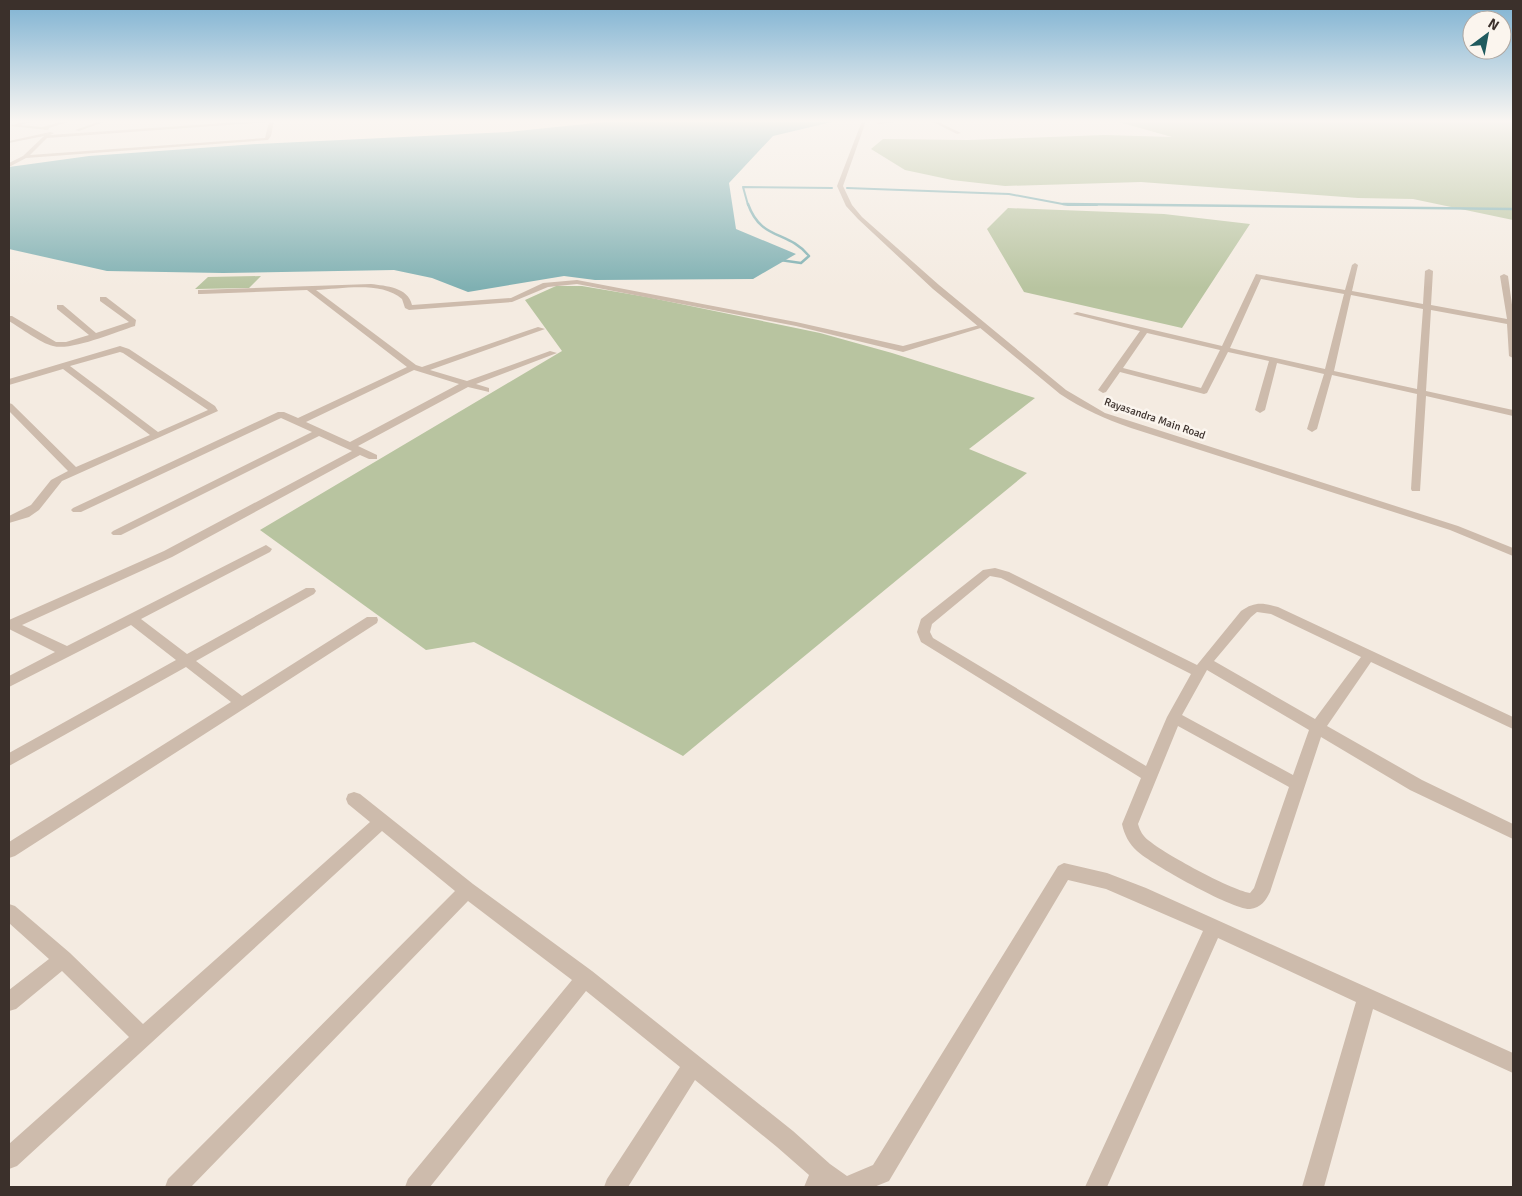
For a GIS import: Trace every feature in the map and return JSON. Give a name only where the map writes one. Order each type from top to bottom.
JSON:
[{"type":"street","name":"Rayasandra Main Road","points":[[843,177],[840,186],[849,206],[936,287],[1066,394],[1102,414],[1454,528],[1513,552]]},
{"type":"street","points":[[1312,428],[1329,372],[1355,265]]},
{"type":"street","points":[[1416,489],[1429,271]]},
{"type":"street","points":[[1118,370],[1204,391],[1259,276],[1512,323]]},
{"type":"street","points":[[1504,276],[1512,323],[1513,356]]},
{"type":"street","points":[[200,292],[371,286],[386,289],[406,298],[409,308],[512,300],[546,285],[569,282],[593,283],[796,324],[903,349],[983,326]]},
{"type":"street","points":[[310,289],[417,368],[486,390]]},
{"type":"street","points":[[9,318],[54,344],[66,345],[132,324],[133,322],[103,299]]},
{"type":"street","points":[[60,307],[96,337]]},
{"type":"street","points":[[1077,314],[1224,349],[1513,413]]},
{"type":"street","points":[[298,422],[417,368],[541,330]]},
{"type":"street","points":[[1103,390],[1145,330]]},
{"type":"street","points":[[9,382],[120,349],[126,351],[212,408],[213,411],[74,471],[50,486],[38,505],[23,515],[9,520]]},
{"type":"street","points":[[10,624],[168,554],[467,384],[553,353]]},
{"type":"street","points":[[1260,410],[1274,360]]},
{"type":"street","points":[[63,365],[157,436]]},
{"type":"street","points":[[9,406],[74,471]]},
{"type":"street","points":[[77,510],[281,414],[373,457]]},
{"type":"street","points":[[117,533],[319,432]]},
{"type":"street","points":[[9,682],[266,549]]},
{"type":"street","points":[[1149,775],[928,641],[924,636],[923,629],[926,622],[980,577],[995,572],[1005,575],[1202,667],[1317,728],[1416,785],[1513,832]]},
{"type":"street","points":[[9,760],[310,591]]},
{"type":"street","points":[[1369,655],[1317,728],[1261,892],[1257,898],[1250,901],[1232,895],[1144,847],[1136,840],[1132,834],[1130,824],[1174,717],[1202,667],[1246,614],[1256,607],[1274,610],[1513,723]]},
{"type":"street","points":[[132,619],[242,703]]},
{"type":"street","points":[[9,851],[372,620]]},
{"type":"street","points":[[10,624],[68,652]]},
{"type":"street","points":[[1174,717],[1297,784]]},
{"type":"street","points":[[354,799],[467,890],[585,978],[785,1139],[818,1180],[846,1187],[881,1173],[1064,871],[1107,881],[1513,1063]]},
{"type":"street","points":[[9,1158],[382,821]]},
{"type":"street","points":[[176,1187],[467,890]]},
{"type":"street","points":[[9,912],[64,959],[143,1037]]},
{"type":"street","points":[[1096,1187],[1214,928]]},
{"type":"street","points":[[9,1002],[64,959]]},
{"type":"street","points":[[416,1187],[585,978]]},
{"type":"street","points":[[1313,1187],[1367,997]]},
{"type":"street","points":[[615,1187],[693,1065]]},
{"type":"green space","points":[[937,177],[1513,177],[1513,220],[1413,199],[1358,198],[1141,182],[1005,186]]},
{"type":"green space","points":[[1008,208],[1164,214],[1250,224],[1182,328],[1024,292],[987,229]]},
{"type":"green space","points":[[261,276],[249,288],[195,289],[208,277]]},
{"type":"green space","points":[[556,286],[582,286],[647,297],[820,333],[892,353],[1035,398],[969,449],[1027,473],[683,756],[474,642],[426,650],[260,530],[562,351],[525,300]]},
{"type":"water","points":[[9,177],[735,177],[729,183],[736,229],[796,254],[753,279],[595,280],[564,276],[468,292],[432,278],[394,270],[223,273],[107,271],[9,249]]},
{"type":"waterway","points":[[748,205],[743,187],[832,188]]},
{"type":"waterway","points":[[847,188],[1009,194],[1068,205],[1097,205]]},
{"type":"waterway","points":[[748,204],[753,216],[767,230],[792,242],[809,256],[801,263],[780,260]]},
{"type":"waterway","points":[[1063,204],[1513,209]]}]
